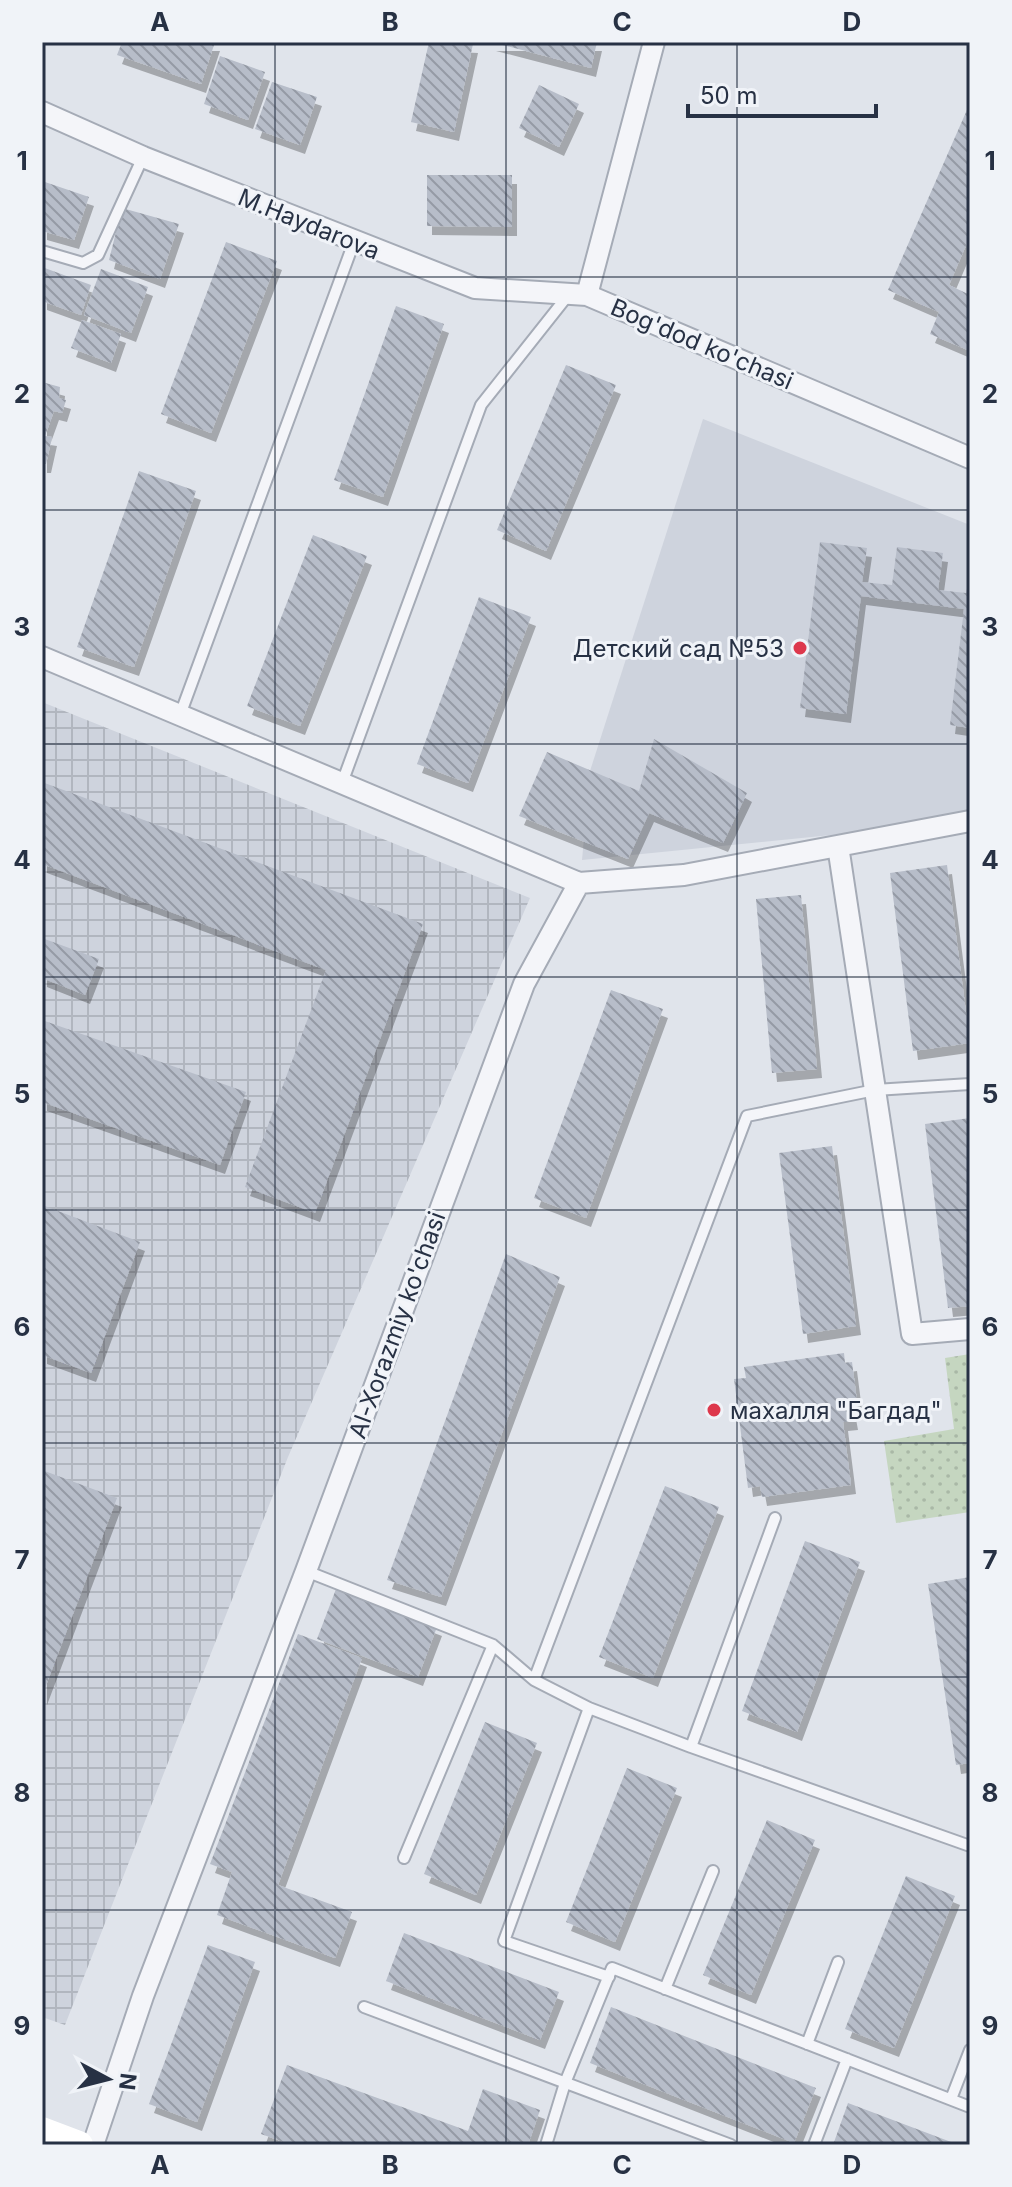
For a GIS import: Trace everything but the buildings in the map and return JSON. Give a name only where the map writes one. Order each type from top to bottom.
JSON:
[{"type":"main road","points":[[42,2131],[79,2145]]},
{"type":"street","name":"Bog'dod ko'chasi","points":[[654,42],[578,295],[970,458]]},
{"type":"street","name":"M.Haydarova","points":[[42,112],[143,157],[475,288],[578,295]]},
{"type":"street","points":[[42,657],[579,883],[684,875],[970,821]]},
{"type":"street","points":[[838,846],[912,1334],[970,1329]]},
{"type":"street","name":"Al-Xorazmiy ko'chasi","points":[[93,2145],[143,1996],[306,1571],[524,984],[579,883]]},
{"type":"lane","points":[[42,251],[83,263],[98,255],[143,157]]},
{"type":"lane","points":[[180,715],[354,242]]},
{"type":"lane","points":[[342,783],[481,405],[578,295]]},
{"type":"lane","points":[[534,1680],[747,1116],[875,1090],[970,1084]]},
{"type":"lane","points":[[691,1747],[775,1518]]},
{"type":"lane","points":[[306,1571],[493,1645],[534,1680],[589,1708],[970,1846]]},
{"type":"lane","points":[[404,1858],[493,1645]]},
{"type":"lane","points":[[589,1708],[504,1941],[609,1977]]},
{"type":"lane","points":[[665,1989],[713,1871]]},
{"type":"lane","points":[[807,2044],[838,1962]]},
{"type":"lane","points":[[546,2145],[565,2083],[612,1968],[970,2107]]},
{"type":"lane","points":[[364,2007],[731,2145]]},
{"type":"lane","points":[[951,2099],[970,2050]]},
{"type":"lane","points":[[814,2145],[847,2059]]},
{"type":"shaded area","name":"Детский сад №53","points":[[703,419],[970,525],[970,821],[582,860],[590,771]]},
{"type":"shaded area","points":[[42,702],[530,898],[288,1457],[65,2025],[42,2017]]},
{"type":"green space","points":[[970,1354],[970,1512],[896,1523],[884,1441],[954,1429],[945,1358]]},
{"type":"place","name":"Детский сад №53","points":[[800,648]]},
{"type":"place","name":"махалля \"Багдад\"","points":[[714,1410]]}]
